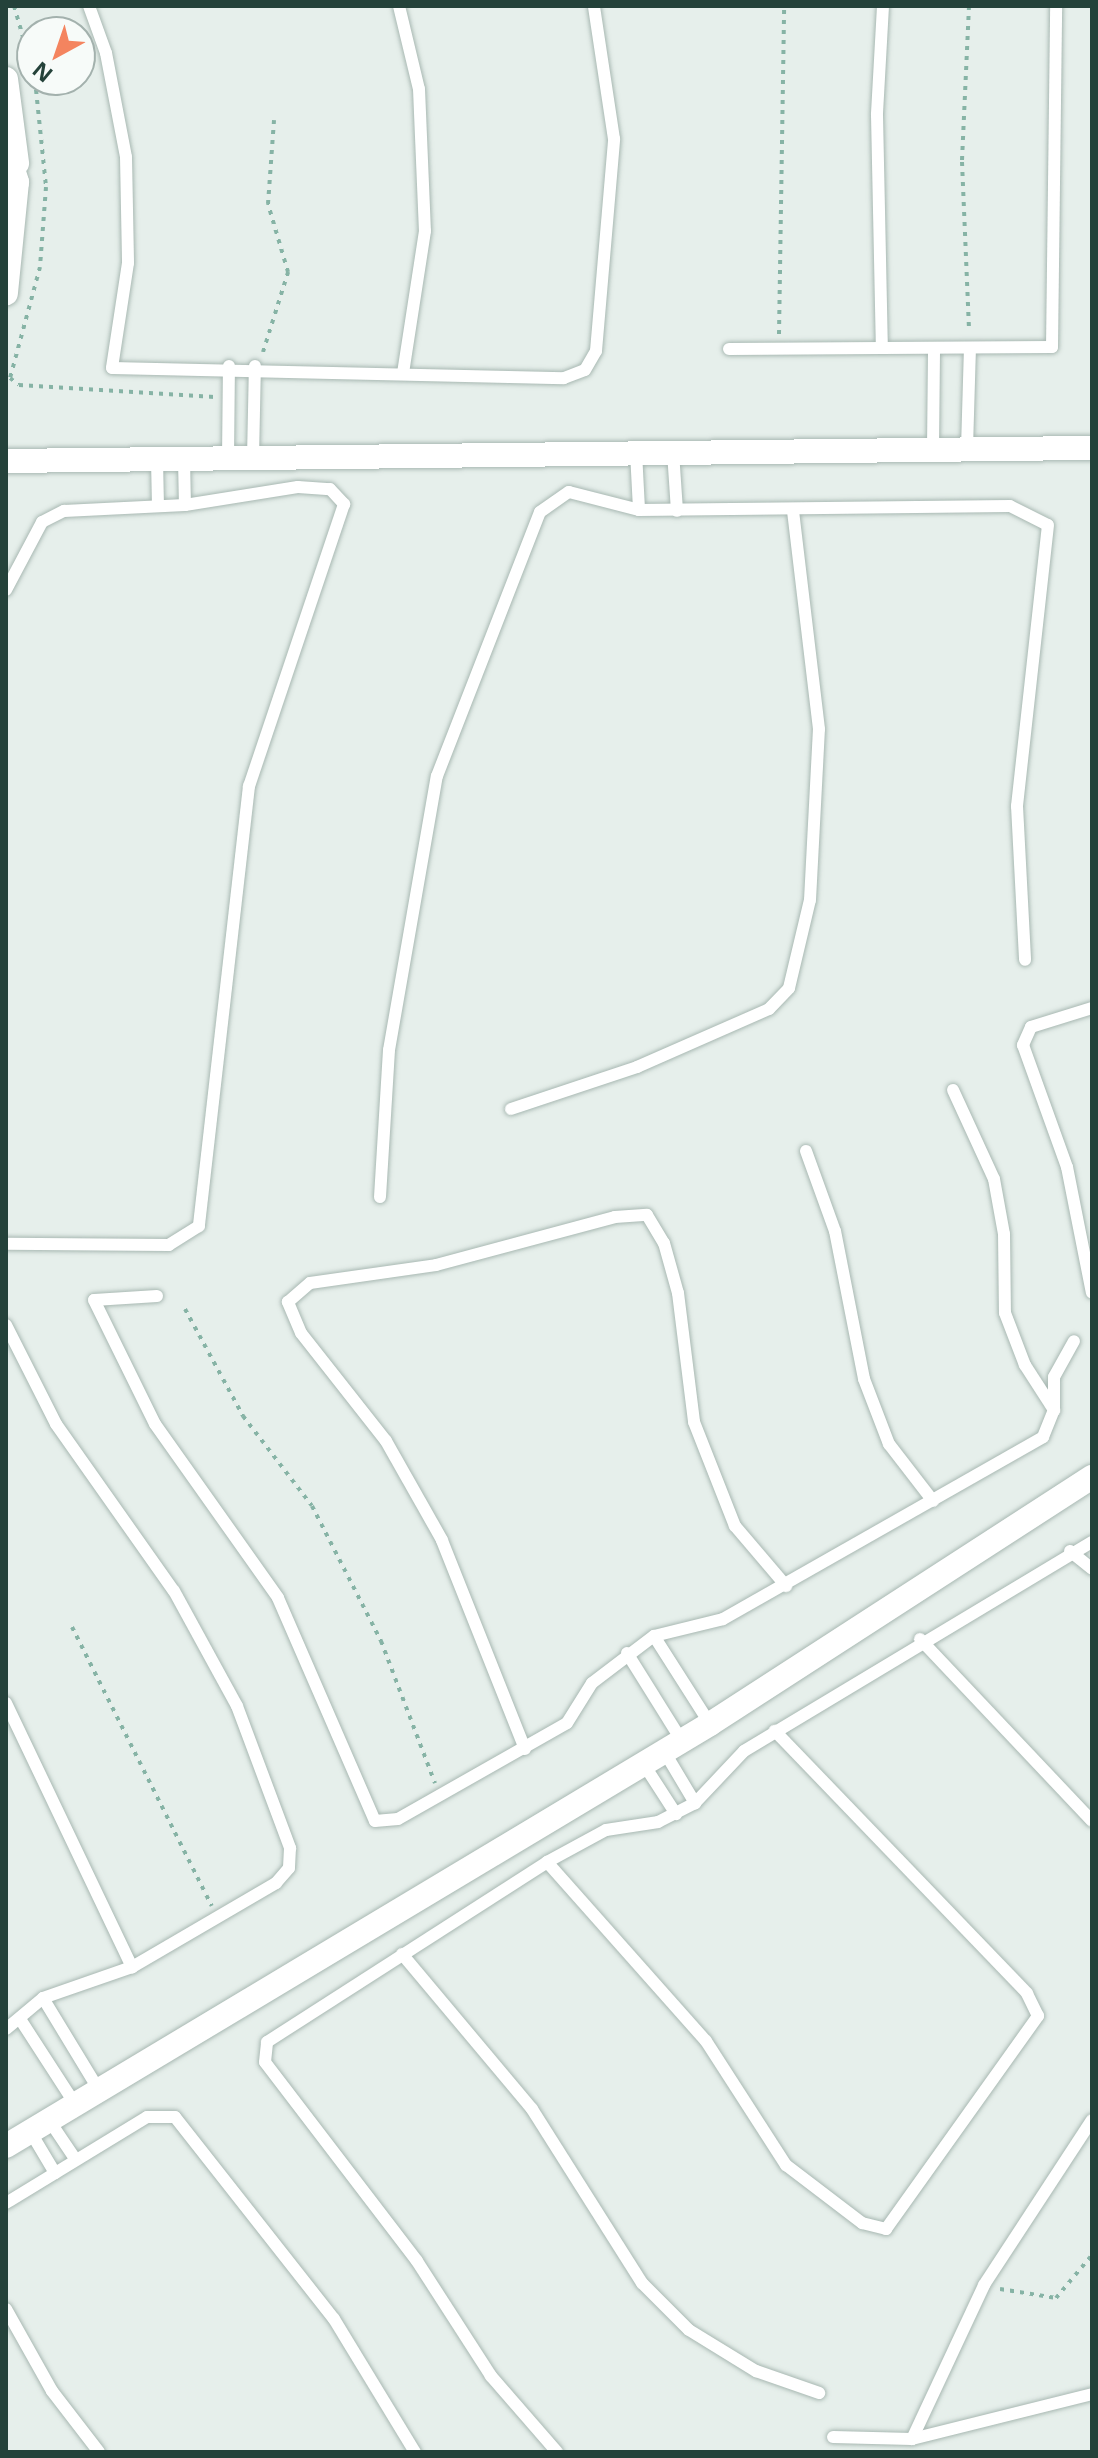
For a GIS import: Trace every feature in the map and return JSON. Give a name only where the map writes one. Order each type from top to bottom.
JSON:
[{"type":"street","points":[[6,79],[17,182],[6,293]]},
{"type":"street","points":[[6,146],[17,182]]},
{"type":"street","points":[[6,461],[1092,448]]},
{"type":"street","points":[[6,2146],[710,1724],[1092,1477]]},
{"type":"lane","points":[[89,6],[106,53],[126,157],[128,263],[112,368],[260,366],[564,378],[585,370],[596,351],[614,139],[594,6]]},
{"type":"lane","points":[[399,6],[419,89],[425,231],[403,373]]},
{"type":"lane","points":[[882,348],[877,115],[883,6]]},
{"type":"lane","points":[[729,349],[1052,347],[1056,6]]},
{"type":"lane","points":[[933,448],[934,348]]},
{"type":"lane","points":[[967,448],[970,348]]},
{"type":"lane","points":[[228,458],[229,366]]},
{"type":"lane","points":[[253,458],[260,366]]},
{"type":"lane","points":[[636,452],[639,510]]},
{"type":"lane","points":[[673,452],[677,511]]},
{"type":"lane","points":[[157,459],[158,505]]},
{"type":"lane","points":[[184,459],[185,505]]},
{"type":"lane","points":[[6,590],[42,522],[64,511],[185,505],[298,487],[330,489],[344,504],[249,786],[228,920],[204,1211],[189,1237],[169,1245],[6,1244]]},
{"type":"lane","points":[[380,1197],[389,1050],[437,776],[540,512],[569,492],[639,510],[1010,506],[1048,525],[1017,806],[1025,960]]},
{"type":"lane","points":[[511,1109],[637,1067],[769,1009],[789,988],[810,900],[819,729],[793,510]]},
{"type":"lane","points":[[1092,1008],[1031,1027],[1023,1045],[1067,1167],[1092,1293]]},
{"type":"lane","points":[[953,1090],[994,1179],[1004,1234],[1005,1313],[1054,1410]]},
{"type":"lane","points":[[806,1151],[835,1231],[864,1379],[889,1444],[933,1501]]},
{"type":"lane","points":[[525,1749],[442,1540],[386,1441],[301,1333],[288,1302],[310,1283],[436,1265],[647,1215],[664,1243],[678,1293],[694,1422],[735,1526],[786,1586]]},
{"type":"lane","points":[[157,1296],[94,1300],[155,1424],[278,1598],[362,1802],[375,1821],[398,1819],[567,1723],[592,1683],[627,1653],[654,1636],[723,1619],[786,1586],[1043,1437],[1054,1410],[1054,1377],[1074,1341]]},
{"type":"lane","points":[[6,1325],[56,1424],[174,1591],[237,1706],[284,1830],[289,1868],[218,1919],[132,1967],[43,1998],[6,2029]]},
{"type":"lane","points":[[557,2452],[491,2376],[417,2261],[265,2062],[263,2051],[278,2032],[547,1862],[606,1830],[676,1814],[695,1803],[744,1751],[920,1639],[1070,1551],[1092,1542]]},
{"type":"lane","points":[[1070,1551],[1092,1569]]},
{"type":"lane","points":[[654,1636],[710,1724]]},
{"type":"lane","points":[[920,1639],[1092,1821]]},
{"type":"lane","points":[[627,1653],[663,1752],[676,1814]]},
{"type":"lane","points":[[6,1703],[132,1967]]},
{"type":"lane","points":[[547,1862],[706,2041],[786,2165],[862,2223],[886,2229],[1038,2016],[1027,1993],[775,1731]]},
{"type":"lane","points":[[663,1752],[695,1803]]},
{"type":"lane","points":[[402,1954],[532,2109],[642,2283],[689,2330],[756,2371],[819,2393]]},
{"type":"lane","points":[[43,1998],[99,2090]]},
{"type":"lane","points":[[20,2019],[75,2104]]},
{"type":"lane","points":[[6,2203],[147,2117],[186,2125],[334,2319],[415,2452]]},
{"type":"lane","points":[[912,2439],[984,2285],[1092,2120]]},
{"type":"lane","points":[[39,2126],[76,2160]]},
{"type":"lane","points":[[39,2126],[55,2173]]},
{"type":"lane","points":[[6,2309],[52,2391],[99,2452]]},
{"type":"lane","points":[[833,2437],[912,2439],[1092,2394]]},
{"type":"path","points":[[779,349],[784,6]]},
{"type":"path","points":[[969,6],[962,162],[970,348]]},
{"type":"path","points":[[37,96],[46,187],[41,251],[10,378],[19,385],[229,398]]},
{"type":"path","points":[[260,366],[264,342],[288,272],[268,204],[274,120]]},
{"type":"path","points":[[185,1309],[243,1416],[312,1506],[381,1641],[441,1796]]},
{"type":"path","points":[[72,1627],[125,1721],[218,1919]]},
{"type":"path","points":[[984,2285],[1056,2298],[1092,2255]]}]
